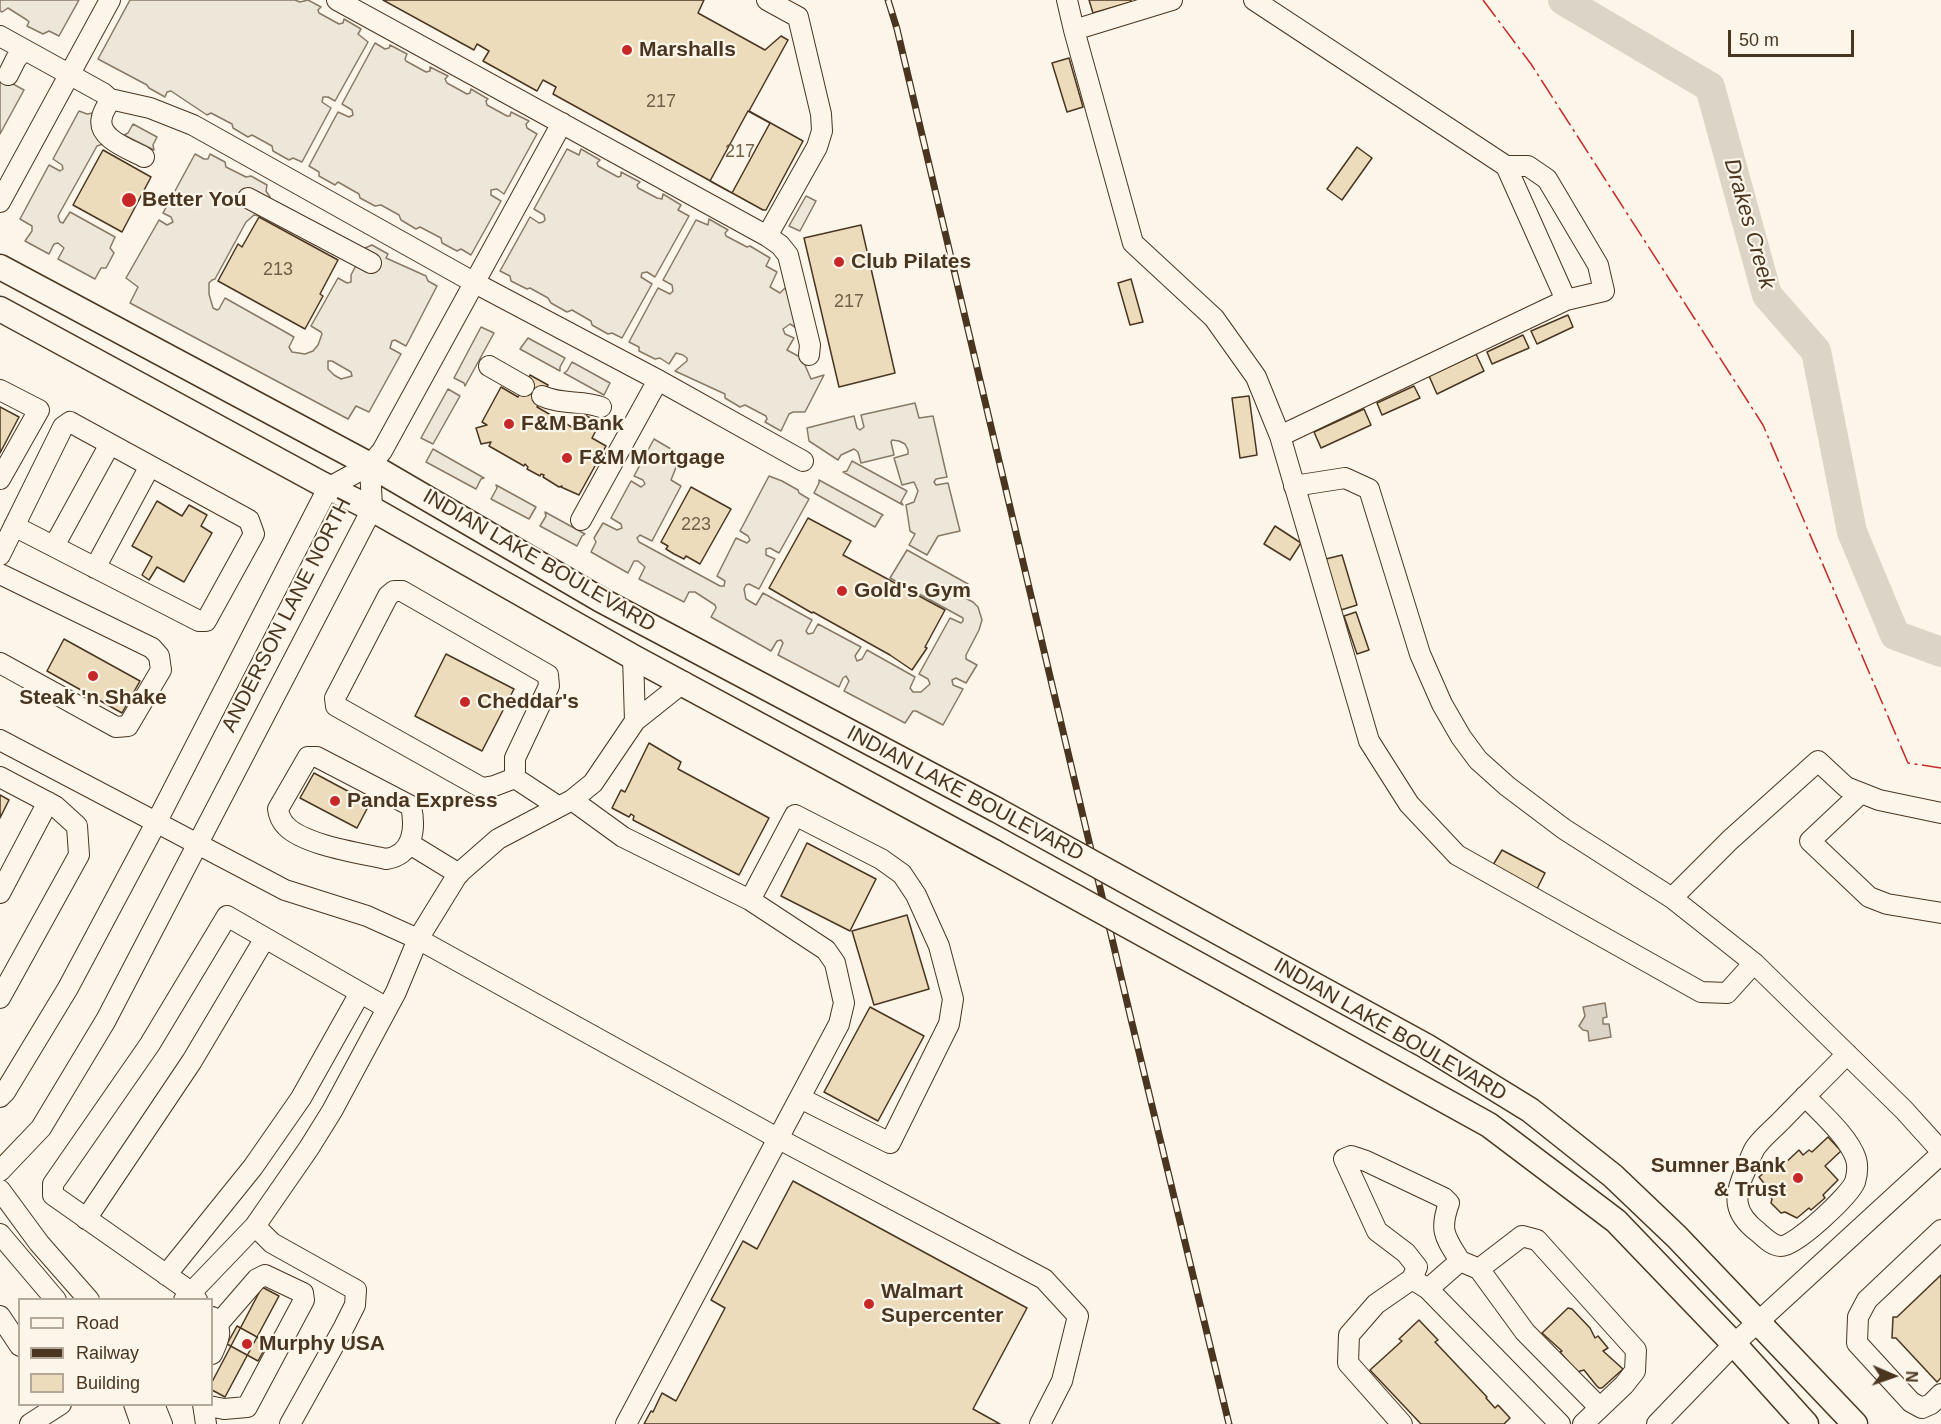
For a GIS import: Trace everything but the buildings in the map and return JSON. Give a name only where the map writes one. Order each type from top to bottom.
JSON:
[{"type":"main road","name":"INDIAN LAKE BOULEVARD","points":[[0,267],[370,465],[601,600],[995,809],[1426,1046],[1530,1110],[1613,1176],[1677,1237],[1855,1424]]},
{"type":"main road","name":"INDIAN LAKE BOULEVARD","points":[[0,309],[328,488],[372,509],[633,657],[684,682],[1489,1125],[1616,1221],[1734,1344],[1806,1424]]},
{"type":"street","points":[[0,202],[110,0]]},
{"type":"street","points":[[337,0],[780,245],[788,255],[810,345],[809,355]]},
{"type":"street","points":[[767,0],[798,17],[821,114],[822,131],[816,147],[767,236]]},
{"type":"street","points":[[1066,0],[1133,243],[1214,318],[1256,376],[1280,436],[1369,741],[1409,804],[1457,855],[1701,992],[1727,993],[1754,963]]},
{"type":"street","points":[[1074,30],[1172,0]]},
{"type":"street","points":[[1254,0],[1506,166],[1566,300]]},
{"type":"street","points":[[0,36],[110,99],[150,108],[193,125],[475,283],[658,380],[803,461]]},
{"type":"street","points":[[8,75],[16,59],[24,50]]},
{"type":"street","points":[[110,99],[101,118],[102,130],[107,136],[144,156]]},
{"type":"street","points":[[370,465],[382,451],[562,123]]},
{"type":"street","points":[[1280,436],[1566,300],[1604,291],[1598,265],[1547,179],[1528,166],[1506,166]]},
{"type":"street","points":[[248,198],[371,263]]},
{"type":"street","points":[[489,366],[524,386]]},
{"type":"street","points":[[581,520],[658,380]]},
{"type":"street","points":[[0,390],[39,410],[0,479]]},
{"type":"street","points":[[542,396],[558,402],[586,403],[601,407]]},
{"type":"street","points":[[0,555],[10,520],[63,428],[70,423],[249,520],[254,534],[206,621],[199,621],[95,568],[10,520]]},
{"type":"street","points":[[54,546],[110,444]]},
{"type":"street","name":"ANDERSON LANE NORTH","points":[[0,1097],[68,988],[156,823],[328,488],[370,465],[372,509],[106,1020],[41,1128],[0,1171]]},
{"type":"street","points":[[95,568],[150,466]]},
{"type":"street","points":[[1294,486],[1345,478],[1370,489],[1420,654],[1442,704],[1461,737],[1478,760],[1507,786],[1564,829],[1672,898],[1754,963],[1904,1110],[1941,1153],[1734,1344],[1657,1424]]},
{"type":"street","points":[[0,574],[152,648],[159,656],[161,670],[128,726],[116,727],[0,663]]},
{"type":"street","points":[[515,778],[515,758],[549,686],[548,675],[402,591],[394,591],[388,596],[335,699],[336,706],[482,788],[515,778],[566,803],[623,837],[750,900],[826,950],[835,963],[844,1003],[839,1024],[626,1424]]},
{"type":"street","points":[[633,657],[635,721]]},
{"type":"street","points":[[387,1008],[227,916],[150,1044],[53,1184],[53,1195],[166,1275],[190,1297],[255,1226],[332,1111],[396,992],[418,939],[459,874],[498,839],[566,803],[593,783],[635,721],[684,682]]},
{"type":"street","points":[[0,740],[285,890],[367,916],[418,939],[778,1138],[1044,1279],[1077,1316],[1062,1381],[1040,1424]]},
{"type":"street","points":[[308,757],[317,757],[411,806],[414,821],[410,844],[397,858],[386,860],[309,840],[286,828],[279,818],[278,809],[308,757]]},
{"type":"street","points":[[1672,898],[1730,840],[1818,761],[1846,787],[1879,800],[1941,813]]},
{"type":"street","points":[[0,777],[55,806],[77,826],[79,855],[1,993]]},
{"type":"street","points":[[1861,793],[1810,840],[1869,897],[1887,904],[1941,913]]},
{"type":"street","points":[[0,893],[48,802]]},
{"type":"street","points":[[750,900],[795,815],[881,859],[902,874],[916,895],[939,946],[953,999],[950,1024],[891,1143],[800,1098]]},
{"type":"street","points":[[410,844],[459,874]]},
{"type":"street","points":[[86,1218],[192,1061],[265,938]]},
{"type":"street","points":[[166,1275],[253,1167],[301,1098],[360,993]]},
{"type":"street","points":[[1805,1096],[1850,1144],[1856,1160],[1857,1173],[1854,1184],[1842,1199],[1809,1230],[1792,1243],[1783,1246],[1774,1245],[1742,1217],[1736,1203],[1737,1191],[1755,1149],[1805,1096],[1847,1054]]},
{"type":"street","points":[[1560,1424],[1420,1284],[1417,1267],[1406,1252],[1377,1231],[1344,1159],[1351,1156],[1366,1161],[1444,1198],[1449,1203],[1443,1224],[1447,1241],[1460,1261],[1479,1269],[1525,1332],[1600,1408]]},
{"type":"street","points":[[0,1190],[39,1243],[88,1298]]},
{"type":"street","points":[[255,1226],[272,1243],[356,1290],[355,1305],[345,1327],[290,1424]]},
{"type":"street","points":[[1941,1230],[1867,1300],[1858,1317],[1857,1343],[1911,1402],[1922,1408],[1931,1404],[1941,1394]]},
{"type":"street","points":[[0,1234],[55,1298]]},
{"type":"street","points":[[1479,1269],[1522,1236],[1537,1240],[1636,1350],[1635,1371],[1624,1385],[1583,1424]]},
{"type":"street","points":[[1402,1424],[1348,1363],[1349,1335],[1376,1304],[1420,1284],[1460,1261]]},
{"type":"street","points":[[209,1406],[224,1409],[247,1407],[304,1300],[303,1293],[265,1275],[257,1279],[215,1321],[218,1339],[213,1352]]},
{"type":"street","points":[[0,1316],[18,1343]]},
{"type":"street","points":[[30,1424],[57,1406]]},
{"type":"street","points":[[135,1406],[141,1424]]},
{"type":"street","points":[[155,1406],[162,1424]]},
{"type":"street","points":[[204,1406],[206,1424]]},
{"type":"shaded area","points":[[0,0],[79,0],[59,36],[49,31],[43,34],[27,26],[29,22],[27,20],[8,8],[0,11]]},
{"type":"shaded area","points":[[130,0],[295,0],[300,2],[308,0],[321,7],[318,10],[319,13],[339,24],[343,23],[344,19],[361,29],[358,34],[368,42],[335,101],[323,97],[322,102],[331,108],[302,162],[293,158],[289,160],[273,151],[272,146],[252,135],[248,137],[233,128],[232,124],[211,113],[207,115],[171,91],[167,92],[165,97],[98,59]]},
{"type":"shaded area","points":[[375,43],[385,49],[390,45],[407,54],[406,61],[426,72],[430,71],[430,67],[448,76],[445,79],[447,83],[467,94],[471,89],[488,99],[487,105],[507,116],[510,116],[511,112],[529,121],[526,124],[527,128],[537,134],[504,194],[497,189],[491,190],[491,195],[501,201],[471,255],[442,243],[441,238],[420,227],[416,229],[401,220],[399,215],[381,205],[375,206],[360,198],[359,194],[338,182],[335,185],[319,176],[319,172],[309,166],[338,112],[349,117],[353,115],[352,110],[342,104]]},
{"type":"shaded area","points":[[0,77],[24,90],[0,134]]},
{"type":"shaded area","points":[[79,111],[87,114],[93,113],[111,122],[103,144],[97,146],[58,216],[60,222],[63,223],[70,212],[115,237],[110,248],[114,253],[106,268],[101,268],[95,279],[58,259],[64,248],[58,243],[54,244],[49,254],[25,241],[32,231],[32,226],[20,219],[49,165],[60,171],[63,169],[62,165],[53,159]]},
{"type":"shaded area","points":[[133,124],[157,137],[153,145],[154,150],[124,135],[128,133]]},
{"type":"shaded area","points":[[567,149],[579,155],[581,149],[600,160],[597,163],[598,166],[618,177],[621,176],[621,172],[640,182],[637,185],[638,188],[657,198],[662,199],[663,194],[681,205],[678,210],[689,216],[655,277],[647,272],[642,273],[641,277],[652,284],[622,338],[612,333],[608,334],[572,310],[567,312],[530,288],[527,289],[511,281],[510,276],[500,271],[530,217],[539,223],[545,220],[544,215],[534,209]]},
{"type":"shaded area","points":[[195,154],[208,159],[210,154],[225,162],[226,167],[246,177],[251,176],[267,185],[266,191],[270,197],[259,216],[254,215],[246,222],[215,279],[209,283],[209,294],[213,308],[219,309],[225,298],[294,337],[289,347],[292,352],[305,354],[313,351],[318,345],[322,334],[311,326],[338,278],[347,283],[351,282],[351,275],[365,248],[372,245],[388,254],[386,258],[426,276],[428,281],[437,286],[406,346],[395,340],[392,341],[390,348],[401,354],[369,412],[356,406],[348,419],[130,303],[138,287],[126,278],[159,220],[167,225],[173,222],[171,217],[163,213]],"holes":[[[328,361],[351,372],[352,376],[341,379],[334,375],[328,369]]]},
{"type":"shaded area","points":[[806,196],[816,201],[800,231],[789,226]]},
{"type":"shaded area","points":[[709,219],[728,230],[725,233],[726,236],[770,258],[766,266],[777,272],[770,287],[780,293],[785,288],[791,299],[798,329],[790,324],[783,329],[785,334],[794,338],[787,350],[801,356],[811,379],[824,375],[805,412],[789,414],[781,431],[765,422],[766,416],[745,405],[740,407],[725,398],[725,394],[675,371],[687,361],[683,355],[676,353],[669,364],[660,358],[655,359],[639,351],[639,347],[629,342],[658,288],[670,294],[673,291],[672,285],[663,280],[696,220],[708,225]]},
{"type":"shaded area","points":[[481,327],[494,333],[465,386],[464,383],[454,378]]},
{"type":"shaded area","points":[[528,338],[565,358],[560,371],[520,349]]},
{"type":"shaded area","points":[[572,362],[610,383],[604,395],[564,373]]},
{"type":"shaded area","points":[[448,389],[460,396],[433,444],[421,438]]},
{"type":"shaded area","points":[[915,403],[919,418],[933,416],[947,477],[936,479],[934,482],[936,485],[948,483],[960,531],[938,536],[927,555],[909,545],[915,534],[910,531],[906,505],[914,502],[918,491],[914,482],[902,485],[894,458],[908,454],[905,444],[892,440],[894,455],[861,463],[858,452],[854,449],[841,455],[838,460],[809,441],[807,428],[854,416],[857,428],[860,430],[864,427],[861,415]]},
{"type":"shaded area","points":[[654,439],[681,455],[671,480],[681,486],[652,541],[640,535],[637,538],[639,542],[720,586],[724,586],[725,581],[717,576],[736,538],[747,543],[750,540],[740,531],[769,476],[782,481],[809,499],[779,553],[770,548],[766,549],[766,555],[775,559],[759,589],[749,584],[746,585],[744,589],[746,599],[756,605],[763,593],[812,620],[806,631],[808,634],[813,633],[818,624],[861,647],[855,656],[857,661],[862,659],[867,650],[915,677],[910,688],[913,692],[921,692],[930,684],[928,679],[919,674],[950,618],[961,623],[963,618],[890,578],[907,550],[968,584],[962,593],[963,597],[978,607],[982,620],[966,659],[977,665],[966,683],[956,678],[952,680],[953,685],[963,689],[943,725],[916,711],[913,711],[905,723],[844,691],[849,681],[846,676],[839,687],[778,655],[783,643],[781,640],[777,641],[771,651],[711,617],[716,608],[715,605],[695,592],[689,592],[684,602],[639,579],[645,567],[638,561],[634,561],[628,573],[591,552],[596,542],[594,538],[603,523],[617,530],[622,528],[621,524],[611,518],[631,481],[641,487],[645,484],[643,480],[634,476]]},
{"type":"shaded area","points":[[433,449],[484,478],[481,479],[476,489],[426,462]]},
{"type":"shaded area","points":[[852,461],[907,491],[901,502],[903,505],[843,472],[847,471]]},
{"type":"shaded area","points":[[819,480],[883,515],[875,527],[814,493]]},
{"type":"shaded area","points":[[496,485],[536,507],[529,519],[491,499],[497,488]]},
{"type":"shaded area","points":[[545,512],[585,534],[577,546],[540,526],[546,516]]},
{"type":"shaded area","points":[[1605,1003],[1607,1017],[1603,1018],[1603,1024],[1609,1024],[1611,1037],[1589,1041],[1588,1031],[1579,1026],[1585,1016],[1583,1007]]},
{"type":"waterway","name":"Drakes Creek","points":[[1563,0],[1710,87],[1767,295],[1816,351],[1852,532],[1895,635],[1941,652]]},
{"type":"railway","points":[[888,0],[897,29],[1229,1424]]},
{"type":"power","points":[[1483,0],[1531,64],[1763,425],[1908,763],[1941,768]]},
{"type":"place","name":"Marshalls","points":[[627,50]]},
{"type":"place","name":"Better You","points":[[129,200]]},
{"type":"place","name":"Club Pilates","points":[[839,262]]},
{"type":"place","name":"F&M Bank","points":[[509,424]]},
{"type":"place","name":"F&M Mortgage","points":[[567,458]]},
{"type":"place","name":"Gold's Gym","points":[[842,591]]},
{"type":"place","name":"Steak 'n Shake","points":[[93,676]]},
{"type":"place","name":"Cheddar's","points":[[465,702]]},
{"type":"place","name":"Panda Express","points":[[335,801]]},
{"type":"place","name":"Sumner Bank & Trust","points":[[1798,1178]]},
{"type":"place","name":"Walmart Supercenter","points":[[869,1304]]},
{"type":"place","name":"Murphy USA","points":[[247,1344]]}]
